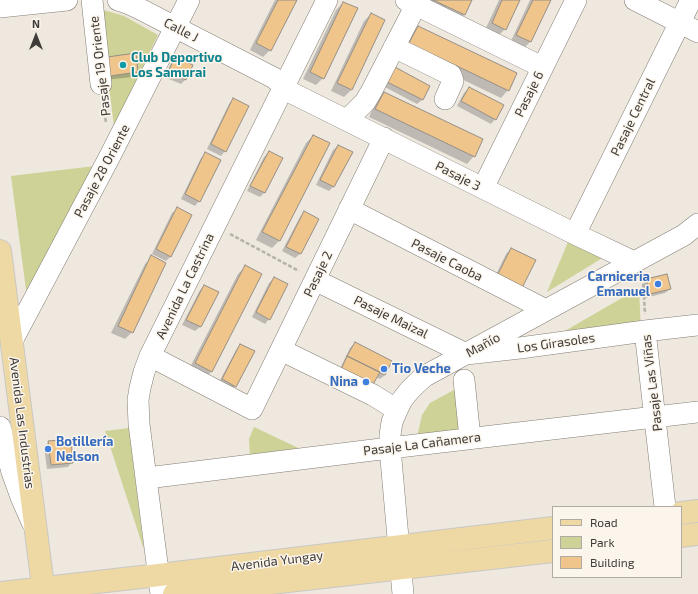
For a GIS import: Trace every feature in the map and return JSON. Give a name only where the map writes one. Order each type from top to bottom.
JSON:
[{"type":"main road","name":"Avenida Las Industrias","points":[[0,251],[43,591]]},
{"type":"main road","points":[[682,513],[698,511]]},
{"type":"main road","name":"Avenida Yungay","points":[[0,593],[160,585],[398,546],[552,528]]},
{"type":"main road","points":[[682,536],[698,534]]},
{"type":"main road","name":"Avenida Yungay","points":[[174,594],[552,551]]},
{"type":"street","points":[[0,7],[67,0]]},
{"type":"street","name":"Pasaje 19 Oriente","points":[[92,0],[101,84]]},
{"type":"street","name":"Calle J","points":[[118,0],[176,27],[274,78],[284,86]]},
{"type":"street","name":"Pasaje 28 Oriente","points":[[12,341],[107,163],[189,0]]},
{"type":"street","name":"Avenida La Castrina","points":[[160,585],[139,424],[138,400],[144,372],[150,356],[327,0]]},
{"type":"street","name":"Pasaje 6","points":[[483,188],[576,0]]},
{"type":"street","points":[[635,0],[689,27]]},
{"type":"street","name":"Pasaje Central","points":[[575,234],[689,27],[691,0]]},
{"type":"street","points":[[347,120],[365,102],[371,92],[394,47],[411,2],[542,67]]},
{"type":"street","points":[[394,47],[451,75],[453,81],[445,99]]},
{"type":"street","name":"Pasaje 3","points":[[284,86],[292,93],[634,262]]},
{"type":"street","name":"Pasaje 2","points":[[150,356],[252,409],[384,138]]},
{"type":"street","name":"Pasaje Caoba","points":[[349,209],[546,310]]},
{"type":"street","name":"Mañío","points":[[403,594],[390,435],[392,422],[397,410],[409,391],[425,376],[684,235],[698,224]]},
{"type":"street","points":[[670,242],[698,245]]},
{"type":"street","name":"Pasaje Maizal","points":[[315,280],[466,354]]},
{"type":"street","name":"Los Girasoles","points":[[466,354],[698,325]]},
{"type":"street","name":"Pasaje Las Viñas","points":[[645,331],[666,506]]},
{"type":"street","points":[[281,350],[373,396],[397,410]]},
{"type":"street","points":[[464,380],[470,438]]},
{"type":"street","name":"Pasaje La Cañamera","points":[[147,478],[470,438],[698,412]]},
{"type":"street","points":[[0,426],[20,497],[36,532]]},
{"type":"path","name":"Pasaje 19 Oriente","points":[[101,84],[107,127]]},
{"type":"path","points":[[215,226],[315,280]]},
{"type":"path","name":"Pasaje Las Viñas","points":[[634,262],[643,280],[645,331]]},
{"type":"green space","points":[[100,9],[124,16],[158,35],[114,127]]},
{"type":"green space","points":[[95,166],[28,305],[11,176]]},
{"type":"green space","points":[[568,242],[604,257],[547,292]]},
{"type":"green space","points":[[639,288],[641,331],[546,342]]},
{"type":"green space","points":[[472,380],[477,434],[417,437],[422,415],[430,403]]},
{"type":"green space","points":[[254,427],[311,454],[250,460],[249,439]]},
{"type":"green space","points":[[129,428],[144,550],[105,431]]},
{"type":"building","points":[[278,0],[297,0],[271,51],[256,43]]},
{"type":"building","points":[[433,0],[472,0],[465,15]]},
{"type":"building","points":[[502,0],[520,0],[506,30],[492,23]]},
{"type":"building","points":[[533,0],[551,0],[531,42],[516,35]]},
{"type":"building","points":[[343,2],[358,8],[324,79],[310,72]]},
{"type":"building","points":[[371,13],[385,20],[352,90],[337,83]]},
{"type":"building","points":[[418,26],[517,73],[509,91],[409,43]]},
{"type":"building","name":"Club Deportivo Los Samurai","points":[[136,53],[138,72],[110,76],[107,57]]},
{"type":"building","points":[[175,57],[193,65],[186,80],[168,72]]},
{"type":"building","points":[[395,67],[430,86],[423,100],[387,82]]},
{"type":"building","points":[[469,87],[504,105],[496,120],[461,101]]},
{"type":"building","points":[[384,92],[483,139],[475,157],[375,109]]},
{"type":"building","points":[[233,98],[249,106],[226,152],[211,144]]},
{"type":"building","points":[[313,135],[330,143],[280,241],[262,232]]},
{"type":"building","points":[[338,145],[353,152],[334,187],[320,180]]},
{"type":"building","points":[[269,151],[283,158],[265,193],[250,186]]},
{"type":"building","points":[[205,152],[221,160],[200,202],[185,194]]},
{"type":"building","points":[[177,207],[192,215],[171,257],[156,249]]},
{"type":"building","points":[[304,211],[319,219],[301,254],[286,247]]},
{"type":"building","points":[[511,248],[536,260],[522,288],[497,276]]},
{"type":"building","points":[[151,255],[166,263],[133,333],[118,326]]},
{"type":"building","points":[[245,265],[262,274],[212,372],[195,363]]},
{"type":"building","name":"Carniceria Emanuel","points":[[667,274],[671,289],[650,294],[646,279]]},
{"type":"building","points":[[274,277],[288,284],[270,320],[256,312]]},
{"type":"building","points":[[204,285],[219,292],[201,327],[186,320]]},
{"type":"building","points":[[355,342],[392,361],[385,375],[347,356]]},
{"type":"building","points":[[240,344],[255,351],[236,387],[222,379]]},
{"type":"building","points":[[347,356],[380,372],[371,388],[340,372]]},
{"type":"building","points":[[71,439],[73,463],[51,465],[48,441]]},
{"type":"place","name":"Club Deportivo Los Samurai","points":[[123,65]]},
{"type":"place","name":"Carniceria Emanuel","points":[[658,284]]},
{"type":"place","name":"Tio Veche","points":[[384,369]]},
{"type":"place","name":"Nina","points":[[366,382]]},
{"type":"place","name":"Botillería Nelson","points":[[48,449]]}]
